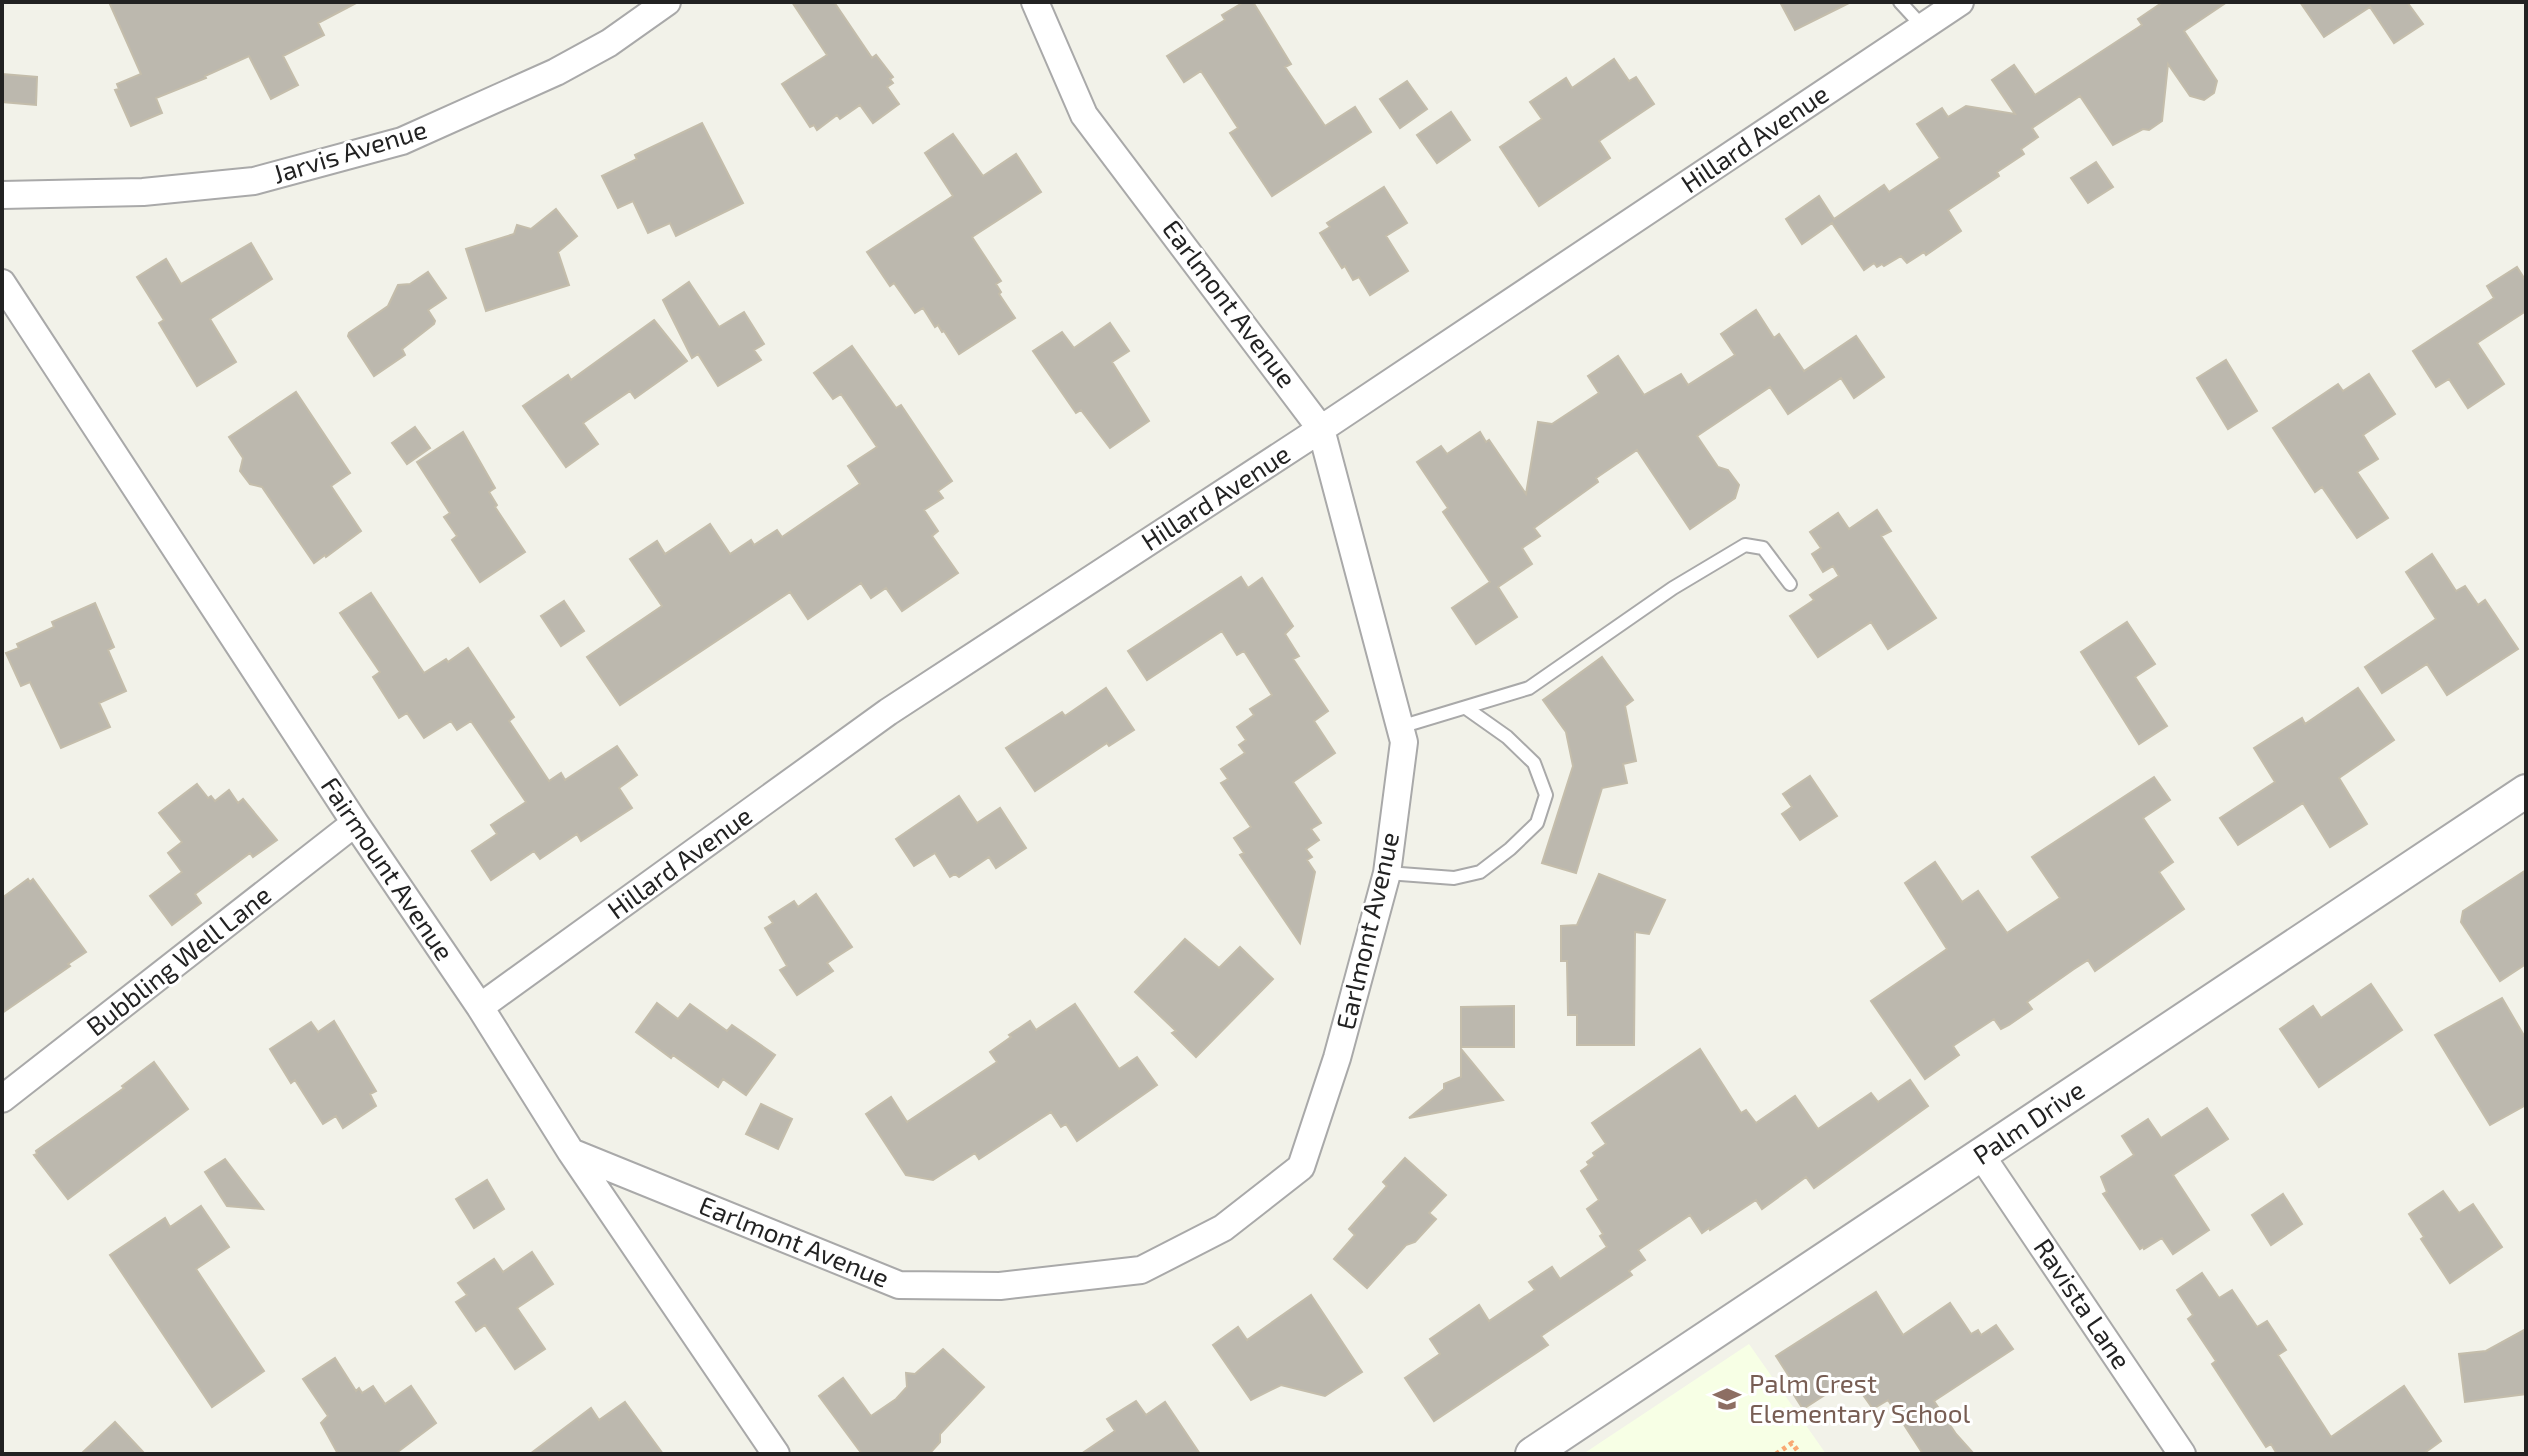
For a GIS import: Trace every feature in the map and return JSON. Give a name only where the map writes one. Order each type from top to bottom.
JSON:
[{"type":"street","name":"Jarvis Avenue","points":[[2,195],[143,192],[254,181],[402,141],[556,72],[609,43],[667,2]]},
{"type":"street","name":"Earlmont Avenue","points":[[571,1152],[899,1285],[1000,1286],[1141,1270],[1223,1228],[1301,1167],[1337,1058],[1387,873],[1404,742],[1321,429],[1084,115],[1035,2]]},
{"type":"street","name":"Hillard Avenue","points":[[480,1007],[888,712],[1321,429],[1960,2]]},
{"type":"street","name":"Fairmount Avenue","points":[[2,283],[355,823],[480,1007],[571,1152],[776,1454]]},
{"type":"street","name":"Palm Drive","points":[[1532,1454],[2526,791]]},
{"type":"street","name":"Bubbling Well Lane","points":[[2,1099],[355,823]]},
{"type":"street","name":"Ravista Lane","points":[[1981,1155],[2182,1454]]},
{"type":"lane","points":[[1900,2],[1923,27]]},
{"type":"lane","points":[[1400,727],[1529,688],[1673,588],[1745,545],[1763,548],[1790,584]]},
{"type":"lane","points":[[1387,873],[1454,878],[1480,872],[1537,823],[1546,795],[1534,763],[1507,737],[1466,708]]},
{"type":"path","points":[[1776,1454],[1792,1443],[1800,1454]]},
{"type":"shaded area","name":"Palm Crest Elementary School","points":[[1749,1344],[1826,1454],[1583,1454]]},
{"type":"building","points":[[109,2],[358,2],[318,23],[324,35],[283,56],[298,85],[271,99],[249,56],[156,98],[162,113],[131,126],[115,90],[119,89],[117,84],[141,74]]},
{"type":"building","points":[[792,2],[834,2],[872,58],[876,55],[893,77],[890,79],[893,83],[887,87],[899,104],[873,123],[860,105],[840,119],[837,115],[817,130],[814,125],[810,127],[782,84],[827,55]]},
{"type":"building","points":[[1244,2],[1253,2],[1291,64],[1285,67],[1325,126],[1355,107],[1371,132],[1272,196],[1230,133],[1238,128],[1201,71],[1184,82],[1167,56],[1225,20],[1222,15]]},
{"type":"building","points":[[1780,2],[1851,2],[1795,30]]},
{"type":"building","points":[[2163,2],[2227,2],[2184,31],[2217,81],[2214,93],[2204,100],[2190,96],[2168,64],[2162,121],[2113,145],[2080,96],[2032,128],[2038,137],[2021,149],[2024,154],[1997,172],[1999,176],[1948,210],[1961,231],[1926,255],[1924,252],[1907,263],[1901,256],[1884,266],[1877,267],[1874,263],[1864,270],[1832,223],[1802,244],[1786,219],[1819,196],[1834,219],[1884,185],[1889,192],[1940,158],[1917,124],[1942,108],[1948,117],[1966,106],[2015,114],[1992,80],[2014,65],[2035,95],[2142,25],[2138,19]]},
{"type":"building","points":[[2300,2],[2407,2],[2423,24],[2394,43],[2370,7],[2324,37]]},
{"type":"building","points":[[1614,59],[1629,81],[1636,77],[1654,104],[1599,141],[1610,158],[1539,206],[1500,147],[1542,119],[1530,102],[1566,78],[1572,88]]},
{"type":"building","points":[[2,74],[37,77],[36,105],[2,102]]},
{"type":"building","points":[[1407,81],[1427,109],[1400,128],[1380,99]]},
{"type":"building","points":[[1451,112],[1470,140],[1437,163],[1417,135]]},
{"type":"building","points":[[702,123],[743,203],[676,236],[670,223],[648,233],[633,201],[618,208],[602,176],[637,159],[635,155]]},
{"type":"building","points":[[953,134],[983,176],[1016,154],[1041,192],[972,237],[1001,281],[996,284],[1001,292],[999,294],[1015,318],[959,354],[923,308],[915,313],[894,283],[890,286],[867,252],[953,196],[925,153]]},
{"type":"building","points":[[2096,162],[2113,187],[2088,203],[2071,178]]},
{"type":"building","points":[[1384,187],[1407,223],[1386,236],[1408,271],[1370,295],[1359,277],[1353,280],[1345,266],[1342,268],[1320,233],[1330,227],[1327,223]]},
{"type":"building","points":[[556,209],[577,236],[558,252],[569,285],[486,311],[466,249],[514,234],[517,225],[531,229]]},
{"type":"building","points":[[251,243],[272,279],[210,319],[236,362],[197,386],[159,323],[164,320],[137,277],[166,259],[181,284]]},
{"type":"building","points":[[2517,267],[2526,281],[2526,311],[2477,343],[2504,384],[2468,408],[2449,379],[2436,387],[2413,351],[2494,298],[2487,286]]},
{"type":"building","points":[[428,272],[446,298],[428,310],[434,324],[402,349],[405,355],[374,376],[349,333],[388,306],[398,285],[410,284]]},
{"type":"building","points":[[689,282],[719,327],[744,312],[764,344],[754,350],[761,360],[718,386],[698,354],[692,358],[663,300]]},
{"type":"building","points":[[1756,310],[1774,338],[1779,334],[1804,371],[1856,336],[1884,377],[1854,398],[1841,378],[1788,414],[1770,387],[1697,436],[1718,467],[1728,470],[1739,485],[1735,498],[1690,529],[1637,450],[1596,478],[1598,482],[1534,528],[1540,536],[1522,548],[1532,564],[1498,587],[1517,617],[1476,644],[1452,608],[1490,582],[1443,512],[1448,508],[1417,462],[1441,446],[1447,454],[1480,432],[1486,442],[1489,440],[1526,494],[1538,422],[1552,424],[1599,393],[1588,376],[1618,356],[1644,395],[1681,374],[1688,385],[1735,355],[1721,334]]},
{"type":"building","points":[[654,320],[687,361],[635,398],[630,391],[583,423],[598,444],[566,467],[523,406],[568,375],[571,380]]},
{"type":"building","points":[[1110,323],[1129,351],[1112,362],[1149,421],[1110,448],[1081,410],[1076,413],[1033,351],[1062,332],[1074,348]]},
{"type":"building","points":[[852,346],[896,408],[901,405],[952,481],[938,491],[943,498],[924,510],[938,531],[932,536],[958,573],[902,611],[886,588],[871,598],[861,583],[808,619],[790,592],[620,705],[587,657],[662,606],[630,559],[657,541],[665,554],[710,524],[730,554],[751,540],[754,545],[777,530],[782,537],[860,484],[848,466],[877,447],[841,394],[833,399],[814,373]]},
{"type":"building","points":[[2226,360],[2257,411],[2228,429],[2197,378]]},
{"type":"building","points":[[2369,374],[2395,414],[2363,435],[2378,459],[2357,472],[2388,518],[2357,538],[2322,487],[2315,492],[2273,428],[2338,384],[2343,391]]},
{"type":"building","points":[[296,392],[350,473],[331,486],[361,531],[314,563],[262,487],[250,484],[240,471],[243,458],[229,437]]},
{"type":"building","points":[[415,427],[430,448],[407,464],[392,443]]},
{"type":"building","points":[[463,432],[495,488],[489,492],[497,505],[495,507],[525,552],[480,582],[452,540],[457,536],[444,517],[450,513],[417,462]]},
{"type":"building","points":[[1877,510],[1891,531],[1881,536],[1936,618],[1888,649],[1871,622],[1818,657],[1790,616],[1814,600],[1810,595],[1839,576],[1833,566],[1823,572],[1812,554],[1821,548],[1810,532],[1838,513],[1849,529]]},
{"type":"building","points":[[2432,554],[2456,591],[2465,586],[2478,605],[2485,600],[2518,649],[2447,695],[2427,664],[2382,693],[2365,667],[2436,619],[2406,572]]},
{"type":"building","points":[[1241,577],[1248,588],[1262,578],[1293,626],[1285,634],[1299,656],[1293,659],[1328,711],[1314,721],[1335,753],[1293,782],[1321,823],[1311,829],[1319,840],[1306,849],[1312,857],[1307,860],[1315,872],[1300,943],[1240,855],[1244,853],[1234,838],[1251,827],[1221,783],[1228,779],[1221,769],[1245,753],[1239,745],[1246,740],[1237,727],[1254,715],[1250,709],[1272,695],[1244,651],[1237,655],[1222,631],[1147,680],[1128,651]]},
{"type":"building","points":[[371,593],[424,673],[468,648],[514,717],[509,721],[549,781],[561,773],[565,780],[617,746],[637,775],[619,788],[632,808],[581,841],[577,834],[540,859],[534,851],[491,880],[472,851],[497,834],[491,825],[526,802],[471,721],[457,730],[451,721],[424,738],[407,713],[399,718],[373,677],[380,672],[340,613]]},
{"type":"building","points":[[564,601],[584,631],[561,646],[541,616]]},
{"type":"building","points":[[95,603],[114,647],[108,650],[126,691],[99,703],[110,727],[61,748],[30,682],[21,686],[6,653],[19,648],[17,644],[54,627],[52,622]]},
{"type":"building","points":[[2127,622],[2155,664],[2135,677],[2167,726],[2139,744],[2081,652]]},
{"type":"building","points":[[1602,657],[1633,700],[1625,706],[1636,761],[1623,764],[1627,783],[1602,788],[1576,873],[1542,863],[1573,766],[1566,732],[1543,700]]},
{"type":"building","points":[[1106,688],[1134,730],[1109,746],[1107,743],[1035,791],[1006,748],[1062,712],[1065,716]]},
{"type":"building","points":[[2358,688],[2394,740],[2339,778],[2367,824],[2330,847],[2303,803],[2238,845],[2220,818],[2275,782],[2254,748],[2302,718],[2305,724]]},
{"type":"building","points":[[1810,776],[1837,816],[1800,840],[1782,814],[1792,807],[1783,794]]},
{"type":"building","points":[[2154,777],[2170,800],[2143,818],[2173,862],[2159,872],[2184,909],[2095,971],[2088,960],[2074,969],[2027,1002],[2032,1009],[2009,1025],[2001,1029],[1994,1019],[1953,1046],[1959,1055],[1925,1079],[1871,1001],[1947,949],[1905,883],[1935,862],[1962,902],[1978,891],[2007,933],[2060,898],[2032,857]]},
{"type":"building","points":[[197,784],[208,798],[211,796],[215,801],[229,790],[238,803],[243,799],[277,840],[253,857],[250,853],[195,894],[201,903],[172,925],[150,896],[182,872],[168,853],[182,842],[159,813]]},
{"type":"building","points":[[959,796],[977,823],[1000,808],[1026,848],[996,868],[989,857],[959,877],[955,874],[950,877],[935,853],[914,866],[896,839]]},
{"type":"building","points":[[2526,870],[2526,964],[2500,981],[2461,922],[2463,911]]},
{"type":"building","points":[[1599,874],[1665,900],[1649,934],[1635,932],[1634,1045],[1577,1045],[1577,1015],[1568,1015],[1567,961],[1561,961],[1561,926],[1577,925]]},
{"type":"building","points":[[28,879],[30,882],[33,879],[86,952],[2,1013],[2,898]]},
{"type":"building","points":[[816,894],[852,947],[827,963],[833,971],[797,995],[780,970],[787,966],[765,928],[773,923],[769,917],[794,901],[798,907]]},
{"type":"building","points":[[1185,939],[1219,968],[1240,947],[1273,979],[1196,1057],[1172,1033],[1176,1031],[1135,992]]},
{"type":"building","points":[[2371,984],[2402,1030],[2319,1087],[2280,1029],[2313,1006],[2321,1018]]},
{"type":"building","points":[[2502,998],[2526,1039],[2526,1105],[2490,1125],[2435,1035]]},
{"type":"building","points":[[657,1003],[678,1019],[690,1004],[727,1031],[732,1025],[775,1055],[746,1095],[723,1079],[718,1087],[636,1032]]},
{"type":"building","points":[[1075,1004],[1119,1069],[1137,1057],[1157,1085],[1077,1141],[1066,1124],[1061,1127],[1051,1112],[979,1159],[975,1153],[933,1180],[906,1175],[866,1114],[891,1097],[907,1122],[997,1062],[990,1052],[1011,1037],[1009,1035],[1030,1021],[1036,1030]]},
{"type":"building","points":[[1514,1006],[1514,1047],[1461,1047],[1461,1007]]},
{"type":"building","points":[[334,1021],[376,1091],[370,1094],[376,1106],[343,1128],[336,1116],[323,1124],[295,1080],[291,1083],[270,1049],[311,1022],[318,1032]]},
{"type":"building","points":[[1461,1049],[1503,1100],[1409,1118],[1444,1089],[1444,1084],[1461,1077]]},
{"type":"building","points":[[1700,1049],[1741,1113],[1746,1110],[1756,1123],[1795,1096],[1818,1129],[1871,1093],[1878,1102],[1910,1080],[1928,1106],[1814,1188],[1806,1177],[1762,1209],[1756,1200],[1702,1233],[1690,1215],[1638,1250],[1645,1260],[1629,1271],[1632,1275],[1541,1336],[1548,1345],[1434,1421],[1405,1378],[1440,1354],[1430,1339],[1479,1305],[1489,1321],[1535,1290],[1529,1282],[1552,1267],[1560,1279],[1607,1247],[1600,1236],[1603,1234],[1587,1209],[1599,1200],[1581,1171],[1595,1156],[1593,1153],[1606,1144],[1592,1123]]},
{"type":"building","points":[[154,1062],[188,1109],[68,1199],[34,1155],[36,1151],[124,1088],[122,1086]]},
{"type":"building","points":[[761,1104],[792,1119],[778,1149],[746,1134]]},
{"type":"building","points":[[2207,1108],[2228,1139],[2173,1175],[2209,1230],[2173,1254],[2162,1238],[2140,1249],[2103,1194],[2107,1192],[2101,1177],[2134,1155],[2122,1136],[2148,1119],[2161,1138]]},
{"type":"building","points":[[1405,1158],[1446,1195],[1429,1213],[1436,1219],[1415,1242],[1406,1245],[1367,1288],[1334,1259],[1355,1235],[1349,1229],[1387,1186],[1383,1182]]},
{"type":"building","points":[[225,1159],[263,1209],[227,1206],[205,1172]]},
{"type":"building","points":[[487,1180],[504,1209],[474,1228],[456,1199]]},
{"type":"building","points":[[2443,1191],[2459,1213],[2473,1204],[2502,1247],[2450,1283],[2421,1239],[2424,1237],[2409,1214]]},
{"type":"building","points":[[2283,1194],[2302,1224],[2271,1245],[2252,1215]]},
{"type":"building","points":[[201,1206],[229,1247],[196,1269],[264,1371],[212,1407],[110,1255],[165,1218],[170,1227]]},
{"type":"building","points":[[532,1252],[553,1284],[517,1308],[545,1349],[515,1369],[485,1325],[476,1331],[456,1302],[467,1295],[458,1283],[494,1259],[503,1272]]},
{"type":"building","points":[[2202,1273],[2219,1298],[2232,1290],[2257,1327],[2267,1321],[2286,1350],[2278,1355],[2331,1437],[2404,1386],[2441,1441],[2423,1454],[2277,1454],[2271,1444],[2266,1447],[2212,1364],[2216,1361],[2188,1319],[2193,1315],[2177,1290]]},
{"type":"building","points":[[1876,1292],[1903,1335],[1950,1303],[1971,1334],[1978,1330],[1981,1335],[1996,1325],[2013,1349],[1934,1401],[1974,1454],[1923,1454],[1888,1400],[1873,1409],[1851,1378],[1803,1409],[1787,1384],[1792,1381],[1776,1356]]},
{"type":"building","points":[[1311,1295],[1362,1372],[1325,1396],[1281,1385],[1251,1400],[1213,1345],[1238,1327],[1247,1340]]},
{"type":"building","points":[[2526,1329],[2526,1394],[2465,1402],[2459,1354],[2486,1351]]},
{"type":"building","points":[[943,1349],[984,1387],[940,1434],[940,1442],[931,1452],[862,1454],[819,1396],[843,1378],[871,1416],[896,1399],[907,1387],[906,1373],[915,1374]]},
{"type":"building","points":[[335,1358],[356,1391],[359,1388],[362,1393],[373,1386],[385,1404],[411,1386],[436,1423],[395,1454],[338,1454],[321,1423],[328,1416],[303,1379]]},
{"type":"building","points":[[1136,1401],[1146,1415],[1165,1402],[1200,1454],[1081,1454],[1115,1431],[1107,1419]]},
{"type":"building","points":[[625,1402],[663,1454],[530,1454],[591,1408],[599,1420]]},
{"type":"building","points":[[115,1422],[145,1454],[81,1454]]},
{"type":"place","name":"Palm Crest Elementary School","points":[[1727,1399]]}]
